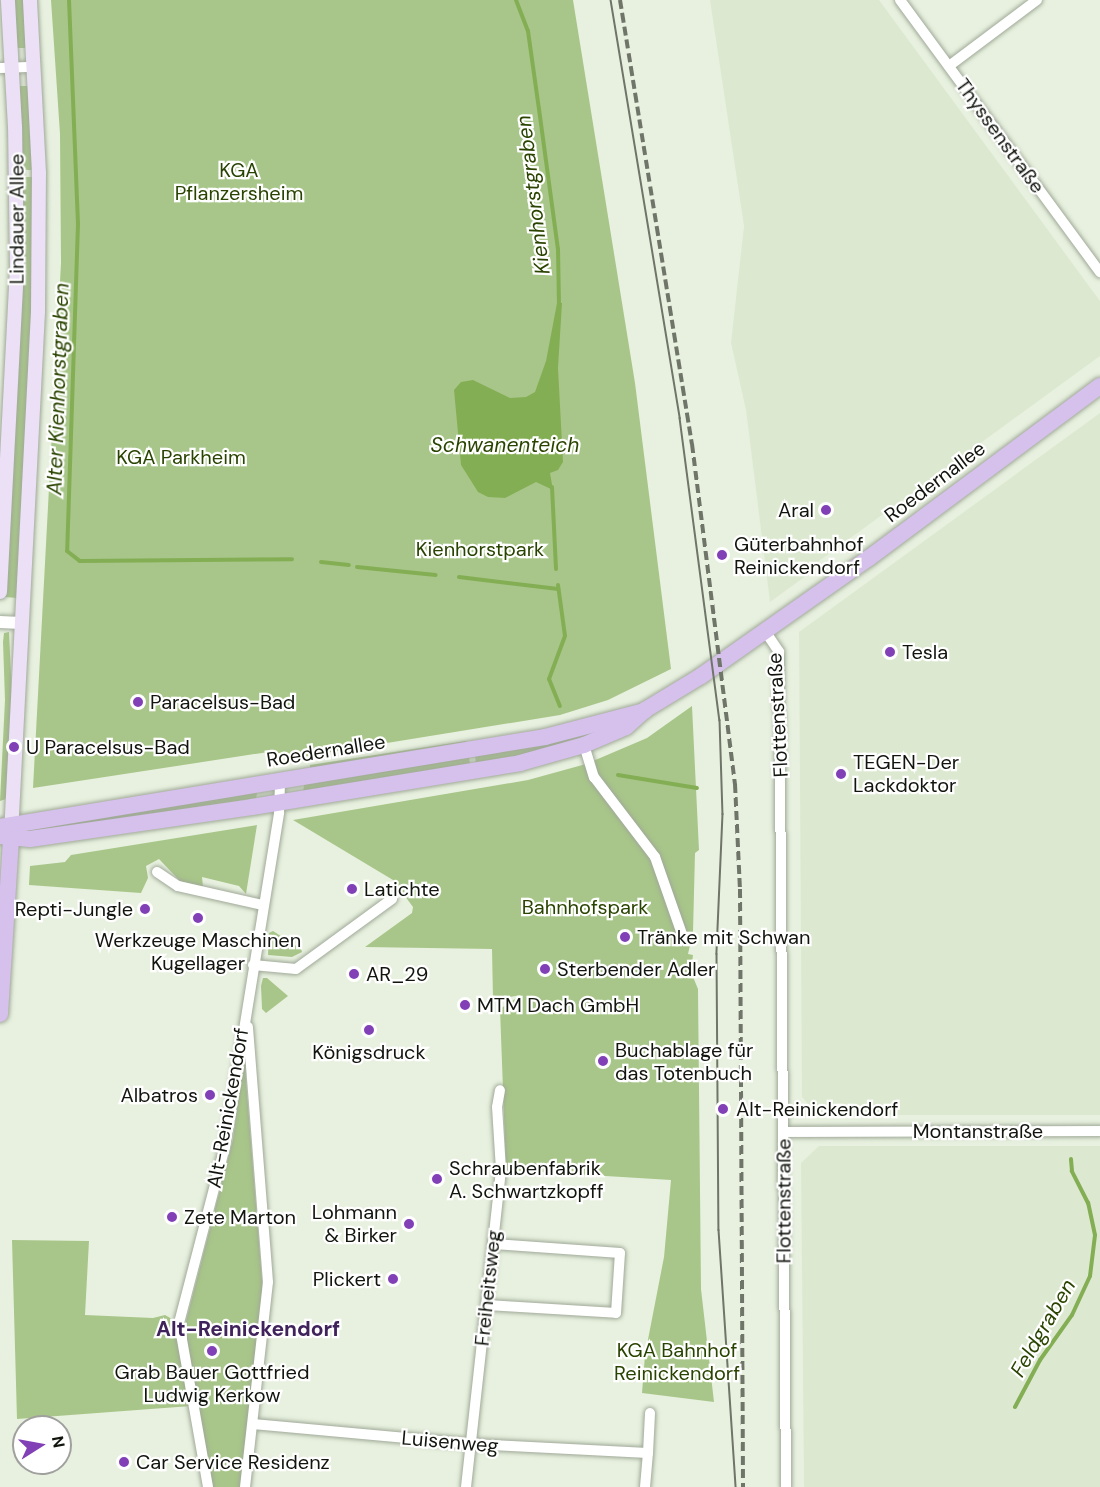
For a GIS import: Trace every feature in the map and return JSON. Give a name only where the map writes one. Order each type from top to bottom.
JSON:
[{"type":"main road","name":"Lindauer Allee","points":[[0,592],[16,266],[6,68],[8,0]]},
{"type":"main road","name":"Lindauer Allee","points":[[0,1014],[6,831],[21,623],[38,312],[35,67],[30,0]]},
{"type":"main road","name":"Roedernallee","points":[[6,831],[280,802],[520,763],[584,745],[626,727],[645,710],[765,631],[1100,386]]},
{"type":"main road","name":"Roedernallee","points":[[6,831],[280,779],[545,737],[645,710]]},
{"type":"street","name":"Thyssenstraße","points":[[900,0],[1100,272]]},
{"type":"street","points":[[949,66],[1037,0]]},
{"type":"street","points":[[6,68],[35,67]]},
{"type":"street","points":[[0,622],[21,623]]},
{"type":"street","name":"Flottenstraße","points":[[765,631],[779,652],[786,1487]]},
{"type":"street","points":[[584,745],[594,777],[655,857],[683,937]]},
{"type":"street","name":"Alt-Reinickendorf","points":[[208,1487],[179,1323],[225,1147],[252,965],[280,802],[280,779]]},
{"type":"street","points":[[157,872],[178,886],[262,905]]},
{"type":"street","points":[[252,965],[296,969],[392,899]]},
{"type":"street","name":"Alt-Reinickendorf","points":[[245,1487],[268,1280],[246,1009]]},
{"type":"street","name":"Freiheitsweg","points":[[466,1487],[501,1170],[497,1107],[500,1090]]},
{"type":"street","name":"Montanstraße","points":[[784,1132],[1100,1131]]},
{"type":"street","points":[[487,1305],[616,1313],[620,1253],[494,1244]]},
{"type":"street","points":[[645,1487],[650,1413]]},
{"type":"street","name":"Luisenweg","points":[[253,1424],[472,1444],[648,1453]]},
{"type":"shaded area","points":[[710,0],[879,0],[1100,301],[1100,356],[808,569],[810,573],[770,602],[746,410],[731,343],[744,226]]},
{"type":"shaded area","points":[[1100,413],[1100,1115],[818,1115],[802,1097],[799,632]]},
{"type":"shaded area","points":[[819,1146],[1100,1146],[1100,1487],[804,1487],[801,1163]]},
{"type":"green space","points":[[13,0],[25,0],[29,48],[17,48]]},
{"type":"green space","name":"Kienhorstpark","points":[[51,0],[573,0],[635,383],[671,669],[608,700],[560,715],[307,756],[268,752],[33,788],[61,263],[60,134]]},
{"type":"green space","points":[[19,86],[31,86],[34,170],[22,170]]},
{"type":"green space","points":[[22,177],[34,177],[33,305],[17,598],[5,597]]},
{"type":"green space","points":[[9,632],[12,696],[6,799],[0,801],[5,700],[3,642],[4,633]]},
{"type":"green space","points":[[692,706],[699,850],[695,853],[693,932],[688,954],[693,955],[691,972],[698,989],[701,1289],[714,1402],[642,1393],[645,1355],[664,1257],[671,1180],[506,1170],[500,1009],[521,995],[493,1000],[492,949],[365,947],[412,913],[413,907],[393,880],[293,820],[528,780],[586,764],[647,738]]},
{"type":"green space","points":[[588,733],[534,753],[476,764],[475,755]]},
{"type":"green space","points":[[466,741],[467,743],[310,768],[310,765]]},
{"type":"green space","points":[[469,756],[470,765],[303,791],[305,782]]},
{"type":"green space","points":[[258,789],[256,798],[35,832],[35,826]]},
{"type":"green space","points":[[257,825],[246,894],[239,886],[202,877],[203,887],[180,881],[159,859],[146,866],[148,878],[141,893],[29,885],[30,866],[65,862],[71,855]]},
{"type":"green space","points":[[273,931],[301,949],[302,952],[292,957],[268,955],[269,933]]},
{"type":"green space","points":[[263,978],[267,978],[288,996],[266,1013],[262,1009],[261,986]]},
{"type":"green space","points":[[244,1056],[263,1292],[241,1487],[213,1487],[187,1349],[186,1321],[233,1139]]},
{"type":"green space","points":[[12,1240],[89,1241],[85,1315],[153,1318],[165,1315],[179,1323],[191,1406],[71,1415],[17,1415]]},
{"type":"water","name":"Schwanenteich","points":[[557,303],[562,303],[558,368],[563,462],[558,470],[550,473],[553,490],[536,482],[505,498],[488,497],[478,492],[461,465],[454,390],[461,382],[473,380],[510,398],[526,397],[535,392],[546,361]]},
{"type":"waterway","name":"Alter Kienhorstgraben","points":[[69,0],[78,224],[67,551],[80,561],[292,559]]},
{"type":"waterway","name":"Kienhorstgraben","points":[[516,0],[528,31],[539,109],[558,249],[559,307]]},
{"type":"waterway","name":"Kienhorstgraben","points":[[552,487],[556,569]]},
{"type":"waterway","name":"Alter Kienhorstgraben","points":[[321,562],[349,565]]},
{"type":"waterway","name":"Alter Kienhorstgraben","points":[[357,567],[436,575]]},
{"type":"waterway","name":"Alter Kienhorstgraben","points":[[459,577],[558,589]]},
{"type":"waterway","name":"Kienhorstgraben","points":[[558,585],[565,636],[549,679],[560,706]]},
{"type":"waterway","name":"Kienhorstgraben","points":[[618,775],[697,788]]},
{"type":"waterway","name":"Feldgraben","points":[[1015,1407],[1040,1360],[1072,1315],[1090,1276],[1095,1235],[1088,1203],[1072,1171],[1071,1159]]},
{"type":"tram line","points":[[611,0],[680,418],[720,720],[723,814],[717,954],[719,1230],[736,1487]]},
{"type":"railway","points":[[620,0],[692,444],[735,784],[740,889],[743,1487]]},
{"type":"place","name":"Aral","points":[[826,510]]},
{"type":"place","name":"Güterbahnhof Reinickendorf","points":[[722,555]]},
{"type":"place","name":"Tesla","points":[[890,652]]},
{"type":"place","name":"Paracelsus-Bad","points":[[138,702]]},
{"type":"place","name":"U Paracelsus-Bad","points":[[14,747]]},
{"type":"place","name":"TEGEN-Der Lackdoktor","points":[[841,774]]},
{"type":"place","name":"Latichte","points":[[352,889]]},
{"type":"place","name":"Repti-Jungle","points":[[145,909]]},
{"type":"place","name":"Werkzeuge Maschinen Kugellager","points":[[198,918]]},
{"type":"place","name":"Tränke mit Schwan","points":[[625,937]]},
{"type":"place","name":"Sterbender Adler","points":[[545,969]]},
{"type":"place","name":"AR_29","points":[[354,974]]},
{"type":"place","name":"MTM Dach GmbH","points":[[465,1005]]},
{"type":"place","name":"Königsdruck","points":[[369,1030]]},
{"type":"place","name":"Buchablage für das Totenbuch","points":[[603,1061]]},
{"type":"place","name":"Albatros","points":[[210,1095]]},
{"type":"place","name":"Alt-Reinickendorf","points":[[723,1109]]},
{"type":"place","name":"Schraubenfabrik A. Schwartzkopff","points":[[437,1179]]},
{"type":"place","name":"Zete Marton","points":[[172,1217]]},
{"type":"place","name":"Lohmann & Birker","points":[[409,1224]]},
{"type":"place","name":"Plickert","points":[[393,1279]]},
{"type":"place","name":"Grab Bauer Gottfried Ludwig Kerkow","points":[[212,1351]]},
{"type":"place","name":"Car Service Residenz","points":[[124,1462]]},
{"type":"district","name":"Alt-Reinickendorf","points":[[248,1329]]},
{"type":"park label","name":"KGA Pflanzersheim","points":[[239,182]]},
{"type":"park label","name":"KGA Parkheim","points":[[181,457]]},
{"type":"park label","name":"Bahnhofspark","points":[[585,907]]},
{"type":"park label","name":"KGA Bahnhof Reinickendorf","points":[[677,1362]]}]
